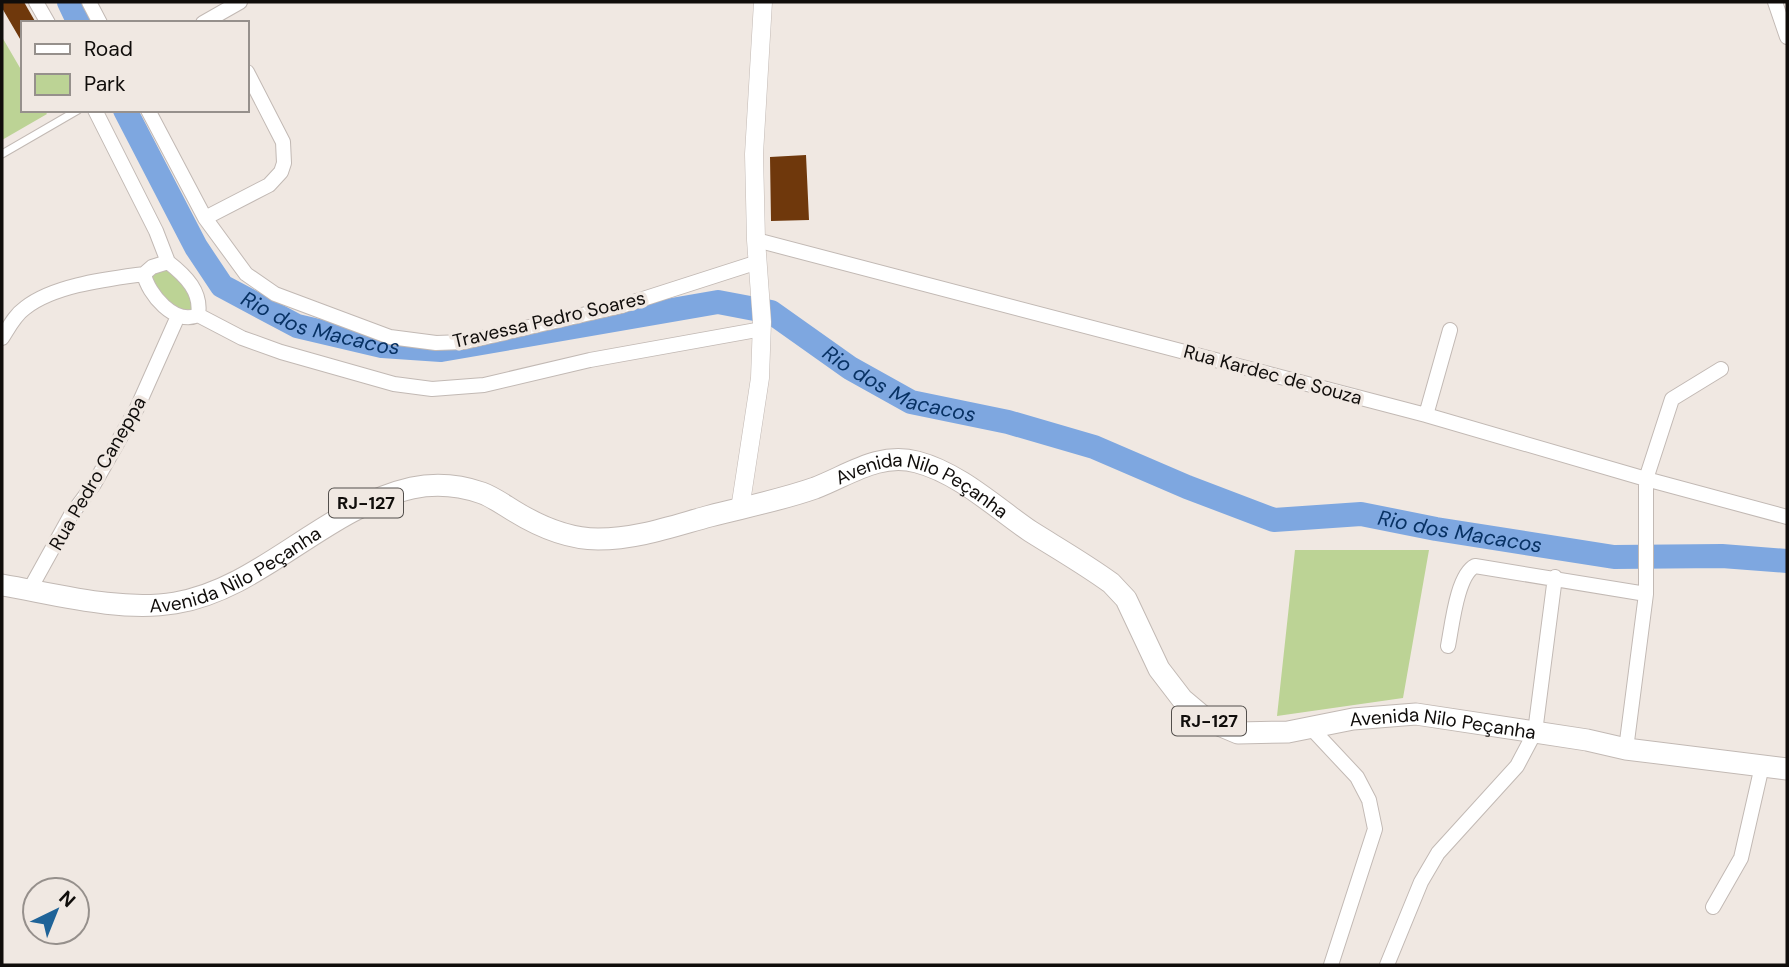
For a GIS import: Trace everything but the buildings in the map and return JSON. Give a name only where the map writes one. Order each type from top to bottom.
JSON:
[{"type":"main road","name":"Avenida Nilo Peçanha","points":[[2,585],[80,599],[132,604],[175,603],[210,593],[241,579],[362,504],[407,489],[449,485],[484,494],[528,520],[556,532],[596,539],[636,536],[740,509],[815,488],[872,462],[900,460],[929,467],[965,486],[1111,583],[1126,599],[1159,669],[1182,699],[1207,720],[1238,733],[1288,732],[1353,719],[1416,714],[1626,749],[1787,769]]},
{"type":"street","points":[[36,2],[47,21]]},
{"type":"street","points":[[89,2],[99,21]]},
{"type":"street","points":[[217,13],[240,2]]},
{"type":"street","points":[[740,509],[760,378],[762,326],[754,154],[763,2]]},
{"type":"street","points":[[1775,2],[1787,37]]},
{"type":"street","points":[[205,218],[269,185],[281,172],[285,154],[283,142],[248,74]]},
{"type":"street","points":[[96,112],[156,231],[168,262],[196,292],[200,303],[198,315]]},
{"type":"street","name":"Travessa Pedro Soares","points":[[149,112],[205,218],[246,274],[275,294],[390,337],[464,342],[621,306],[758,262]]},
{"type":"street","name":"Rua Kardec de Souza","points":[[756,240],[1426,415],[1787,517]]},
{"type":"street","points":[[2,338],[15,317],[39,299],[106,279],[144,274],[152,267],[168,262]]},
{"type":"street","points":[[144,274],[145,282],[153,293],[178,316],[191,318],[198,315]]},
{"type":"street","points":[[198,315],[242,338],[281,352],[394,384],[432,389],[484,386],[590,360],[762,326]]},
{"type":"street","name":"Rua Pedro Caneppa","points":[[30,589],[71,515],[101,472],[137,408],[178,316]]},
{"type":"street","points":[[1426,415],[1450,330]]},
{"type":"street","points":[[1626,749],[1646,594],[1646,479],[1671,399],[1721,369]]},
{"type":"street","points":[[1448,646],[1462,578],[1475,566],[1646,594]]},
{"type":"street","points":[[1387,965],[1421,882],[1438,853],[1517,766],[1535,732],[1555,577]]},
{"type":"street","points":[[1312,729],[1357,777],[1369,800],[1375,829],[1331,965]]},
{"type":"street","points":[[1713,906],[1741,858],[1762,766]]},
{"type":"lane","points":[[2,154],[75,112]]},
{"type":"green space","points":[[2,37],[21,70],[21,112],[47,114],[2,140]]},
{"type":"green space","points":[[152,267],[177,269],[195,304],[188,318],[164,303],[145,278]]},
{"type":"green space","points":[[1295,550],[1429,550],[1403,698],[1277,716]]},
{"type":"waterway","name":"Rio dos Macacos","points":[[69,2],[78,21]]},
{"type":"waterway","name":"Rio dos Macacos","points":[[126,112],[196,247],[222,286],[297,326],[382,346],[441,350],[718,302],[771,312],[850,368],[911,402],[1008,422],[1094,447],[1187,487],[1274,520],[1361,514],[1436,529],[1614,557],[1722,556],[1787,561]]}]
